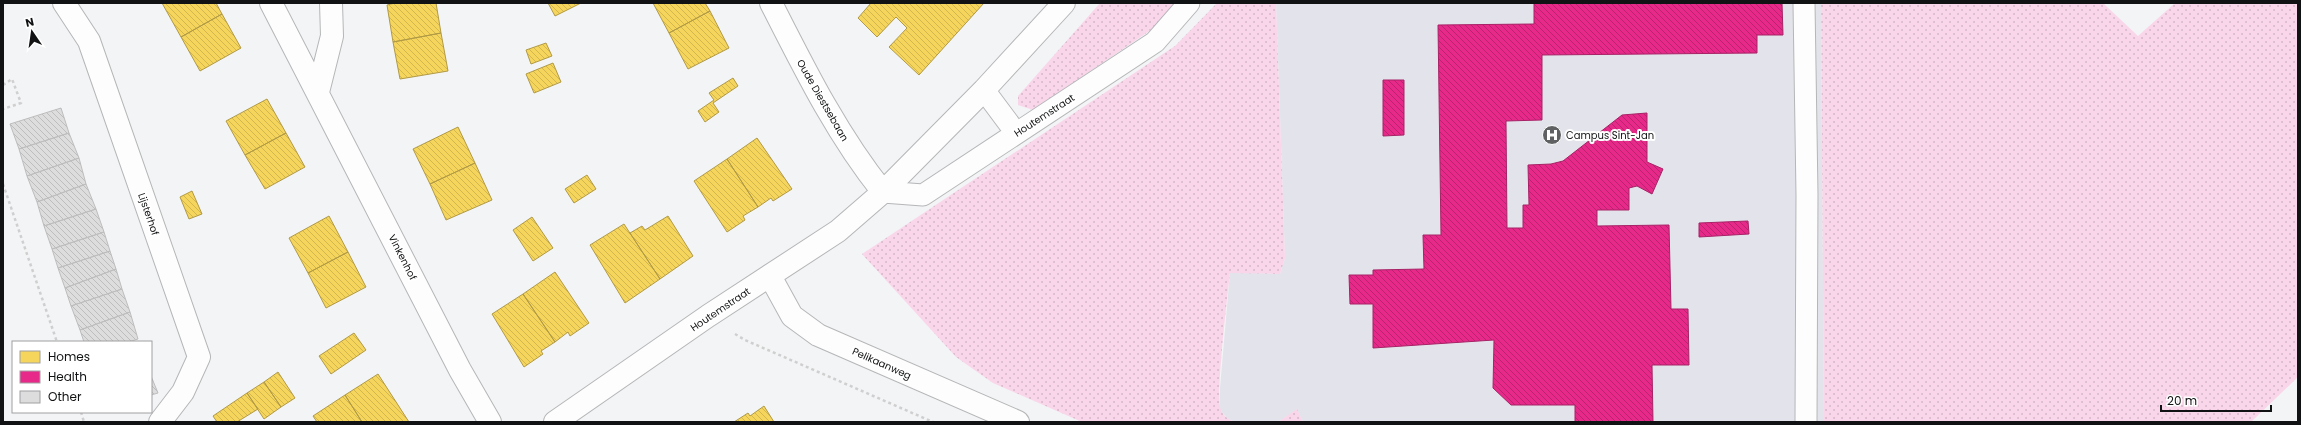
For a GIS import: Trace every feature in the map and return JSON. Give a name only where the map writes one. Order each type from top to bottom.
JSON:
[{"type":"street","name":"Lijsterhof","points":[[64,3],[89,41],[199,357],[183,392],[160,422]]},
{"type":"street","name":"Vinkenhof","points":[[271,3],[460,370],[490,422]]},
{"type":"street","points":[[318,92],[332,36],[331,3]]},
{"type":"street","name":"Oude Diestsebaan","points":[[771,3],[802,65],[858,161],[883,192]]},
{"type":"street","name":"Houtemstraat","points":[[555,422],[708,316],[838,231],[883,192],[984,90],[1064,3]]},
{"type":"street","name":"Pelikaanweg","points":[[770,276],[792,316],[818,335],[1018,422]]},
{"type":"lane","name":"Houtemstraat","points":[[883,192],[923,195],[1156,42],[1189,3]]},
{"type":"lane","points":[[1804,3],[1807,195],[1806,422]]},
{"type":"lane","points":[[984,90],[1016,133]]},
{"type":"path","points":[[3,85],[12,79],[21,103],[3,109]]},
{"type":"path","points":[[3,184],[57,341]]},
{"type":"path","points":[[708,316],[745,340],[933,422]]},
{"type":"shaded area","points":[[1100,3],[1180,3],[1177,8],[1148,32],[1033,110],[1018,105],[1018,96]]},
{"type":"shaded area","points":[[1217,3],[1276,3],[1285,258],[1280,274],[1230,273],[1221,367],[1220,402],[1223,414],[1234,422],[1082,422],[993,383],[956,357],[862,254],[1175,46]]},
{"type":"shaded area","name":"Campus Sint-Jan","points":[[1276,3],[1821,3],[1824,422],[1303,422],[1297,410],[1278,422],[1235,422],[1228,419],[1220,410],[1220,388],[1230,272],[1280,274],[1285,258]]},
{"type":"shaded area","points":[[1821,3],[2103,3],[2138,36],[2175,3],[2298,3],[2298,377],[2251,422],[1824,422]]},
{"type":"shaded area","points":[[1297,409],[1303,422],[1278,422]]},
{"type":"building: Homes","points":[[162,3],[216,3],[222,14],[181,37]]},
{"type":"building: Homes","points":[[395,3],[436,3],[441,33],[393,42],[387,5]]},
{"type":"building: Homes","points":[[548,3],[581,3],[555,16]]},
{"type":"building: Homes","points":[[653,3],[705,3],[710,11],[669,33]]},
{"type":"building: Homes","points":[[871,3],[984,3],[919,75],[889,47],[907,28],[896,17],[877,37],[858,18]]},
{"type":"building: Homes","points":[[710,11],[729,48],[688,69],[669,33]]},
{"type":"building: Homes","points":[[222,14],[241,48],[200,71],[181,37]]},
{"type":"building: Homes","points":[[441,33],[448,71],[400,79],[393,42]]},
{"type":"building: Homes","points":[[546,43],[552,56],[531,64],[526,50]]},
{"type":"building: Homes","points":[[553,63],[561,82],[534,93],[526,74]]},
{"type":"building: Homes","points":[[733,78],[738,86],[713,103],[719,112],[705,122],[698,111],[714,100],[709,93]]},
{"type":"building: Homes","points":[[267,99],[286,133],[245,155],[226,121]]},
{"type":"building: Homes","points":[[458,127],[475,163],[430,184],[413,149]]},
{"type":"building: Homes","points":[[286,133],[305,167],[265,189],[245,155]]},
{"type":"building: Homes","points":[[757,138],[792,189],[773,201],[771,198],[758,207],[727,159]]},
{"type":"building: Homes","points":[[727,159],[758,207],[743,216],[745,220],[727,232],[694,181]]},
{"type":"building: Homes","points":[[475,163],[492,200],[446,220],[430,184]]},
{"type":"building: Homes","points":[[587,175],[596,189],[574,203],[565,189]]},
{"type":"building: Homes","points":[[192,191],[202,214],[189,219],[180,197]]},
{"type":"building: Homes","points":[[329,216],[348,252],[308,273],[289,238]]},
{"type":"building: Homes","points":[[668,216],[693,256],[660,279],[630,233],[642,226],[645,230]]},
{"type":"building: Homes","points":[[532,217],[553,248],[533,261],[513,230]]},
{"type":"building: Homes","points":[[624,224],[660,279],[625,303],[590,245]]},
{"type":"building: Homes","points":[[348,252],[366,287],[326,308],[308,273]]},
{"type":"building: Homes","points":[[555,272],[589,323],[570,336],[568,332],[555,342],[523,294]]},
{"type":"building: Homes","points":[[523,294],[555,342],[541,351],[543,354],[524,367],[492,314]]},
{"type":"building: Homes","points":[[354,333],[366,350],[331,374],[319,356]]},
{"type":"building: Homes","points":[[278,372],[295,398],[281,407],[264,382]]},
{"type":"building: Homes","points":[[378,374],[409,422],[362,422],[345,395]]},
{"type":"building: Homes","points":[[264,382],[281,407],[264,419],[247,393]]},
{"type":"building: Homes","points":[[247,393],[258,409],[237,422],[217,422],[213,416]]},
{"type":"building: Homes","points":[[345,395],[362,422],[317,422],[313,416]]},
{"type":"building: Homes","points":[[764,406],[774,422],[734,422],[748,413],[750,416]]},
{"type":"building: Health","points":[[1534,3],[1782,3],[1783,35],[1757,35],[1757,53],[1542,55],[1542,120],[1506,121],[1507,228],[1523,228],[1523,205],[1529,205],[1528,165],[1551,164],[1563,161],[1622,115],[1647,113],[1647,162],[1663,169],[1652,194],[1637,186],[1629,188],[1629,210],[1597,210],[1597,226],[1669,225],[1671,309],[1688,309],[1689,365],[1652,365],[1653,422],[1575,422],[1575,405],[1511,405],[1493,388],[1494,340],[1373,348],[1373,304],[1350,304],[1349,275],[1373,275],[1373,270],[1424,269],[1423,235],[1441,235],[1438,25],[1534,24]]},
{"type":"building: Health","points":[[1383,80],[1404,80],[1404,135],[1383,136]]},
{"type":"building: Health","points":[[1748,221],[1749,234],[1699,237],[1699,223]]},
{"type":"building: Other","points":[[61,108],[69,133],[19,149],[10,124]]},
{"type":"building: Other","points":[[69,133],[79,158],[27,176],[19,149]]},
{"type":"building: Other","points":[[79,158],[86,184],[37,202],[27,176]]},
{"type":"building: Other","points":[[86,184],[96,209],[44,226],[37,202]]},
{"type":"building: Other","points":[[96,209],[104,232],[52,249],[44,226]]},
{"type":"building: Other","points":[[104,232],[110,251],[58,268],[52,249]]},
{"type":"building: Other","points":[[110,251],[116,269],[65,288],[58,268]]},
{"type":"building: Other","points":[[116,269],[122,289],[71,306],[65,288]]},
{"type":"building: Other","points":[[122,289],[130,312],[80,330],[71,306]]},
{"type":"building: Other","points":[[130,312],[138,339],[131,341],[84,341],[80,330]]},
{"type":"building: Other","points":[[152,378],[158,393],[152,395]]},
{"type":"place","name":"Campus Sint-Jan","points":[[1552,135]]}]
